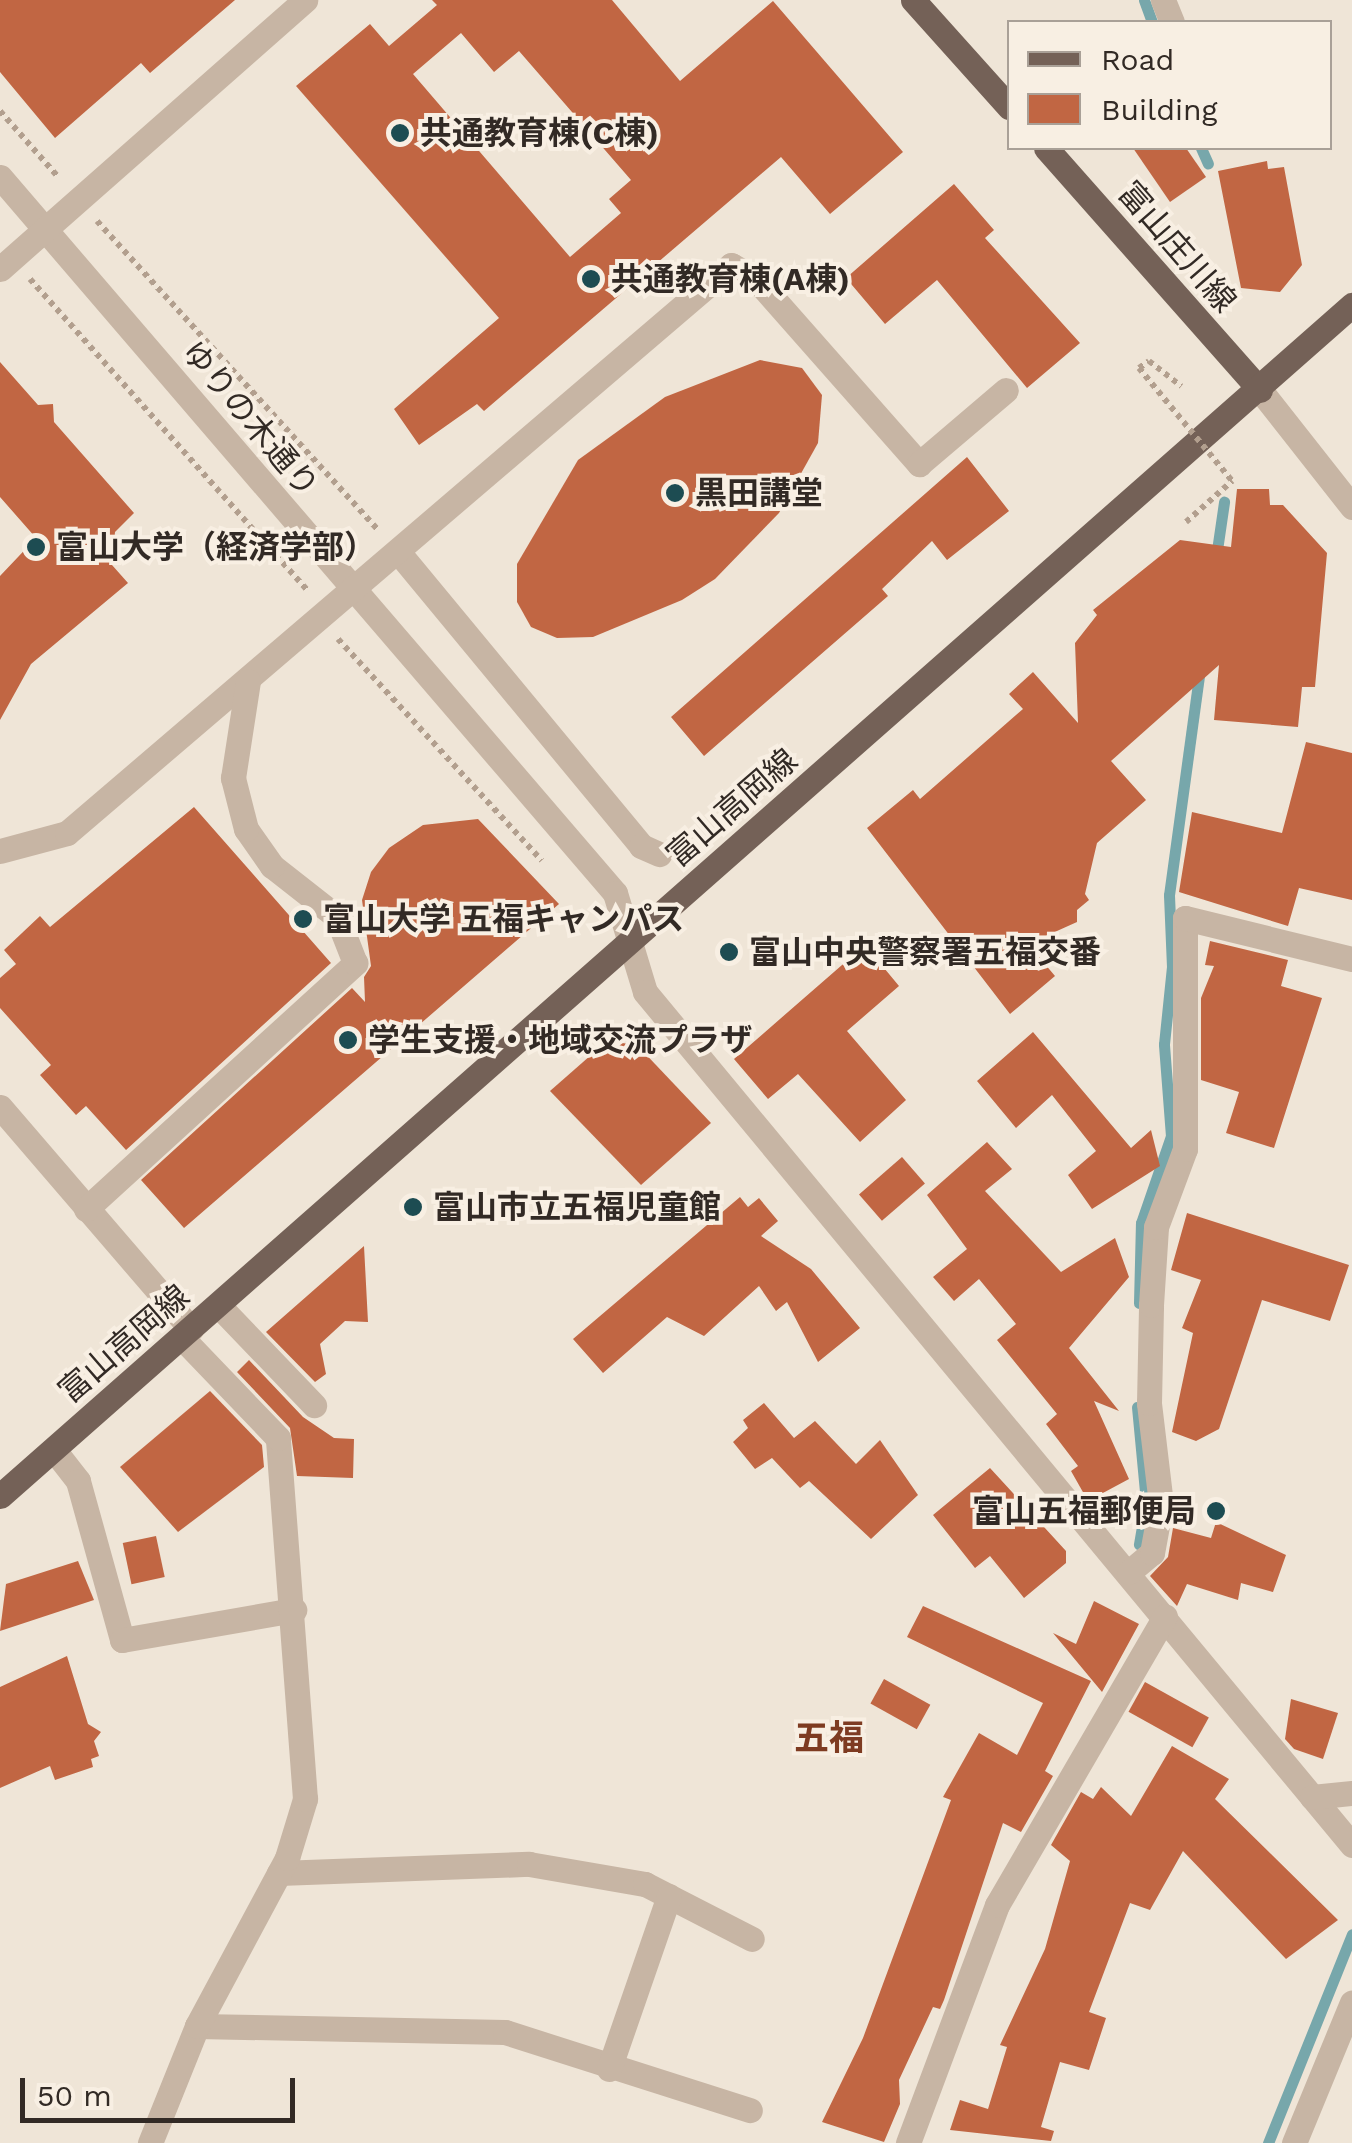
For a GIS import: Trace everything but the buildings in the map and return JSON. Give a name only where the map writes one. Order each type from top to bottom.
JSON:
[{"type":"main road","points":[[913,0],[1007,104]]},
{"type":"main road","name":"富山庄川線","points":[[1048,150],[1260,390]]},
{"type":"main road","name":"富山高岡線","points":[[10,1488],[1352,305]]},
{"type":"street","points":[[6,264],[305,0]]},
{"type":"street","name":"ゆりの木通り","points":[[0,176],[615,893],[645,992],[1352,1845]]},
{"type":"street","points":[[0,851],[67,833],[328,614],[730,264],[756,278],[919,464],[1006,390]]},
{"type":"street","points":[[1260,390],[1352,507]]},
{"type":"street","points":[[398,552],[641,846],[659,854]]},
{"type":"street","points":[[86,1208],[355,963],[337,917],[272,866],[246,829],[233,778],[248,681]]},
{"type":"street","points":[[1129,1572],[1152,1553],[1160,1504],[1148,1404],[1150,1305],[1156,1228],[1185,1149],[1186,918],[1352,960]]},
{"type":"street","points":[[0,1107],[278,1438],[306,1799],[278,1873],[197,2026],[150,2143]]},
{"type":"street","points":[[218,1305],[314,1405]]},
{"type":"street","points":[[54,1450],[78,1481],[122,1640],[294,1610]]},
{"type":"street","points":[[908,2143],[998,1905],[1165,1616]]},
{"type":"street","points":[[1312,1797],[1352,1794]]},
{"type":"street","points":[[278,1873],[529,1864],[645,1884],[752,1938]]},
{"type":"street","points":[[609,2069],[669,1896]]},
{"type":"street","points":[[1294,2143],[1352,2002]]},
{"type":"street","points":[[197,2026],[505,2032],[609,2069],[750,2110]]},
{"type":"path","points":[[0,112],[398,552]]},
{"type":"path","points":[[6,264],[328,614],[339,642],[547,866]]},
{"type":"path","points":[[1181,386],[1149,360],[1139,368],[1232,481],[1186,522]]},
{"type":"waterway","points":[[1144,0],[1151,20]]},
{"type":"waterway","points":[[1202,150],[1208,164]]},
{"type":"waterway","points":[[1216,557],[1224,502]]},
{"type":"waterway","points":[[1139,1303],[1141,1223],[1171,1136],[1164,1044],[1172,967],[1169,895],[1200,670]]},
{"type":"waterway","points":[[1137,1407],[1146,1503],[1139,1544]]},
{"type":"waterway","points":[[1268,2143],[1352,1934]]},
{"type":"place","name":"共通教育棟(C棟)","points":[[400,133]]},
{"type":"place","name":"共通教育棟(A棟)","points":[[591,279]]},
{"type":"place","name":"黒田講堂","points":[[675,493]]},
{"type":"place","name":"富山大学（経済学部）","points":[[36,547]]},
{"type":"place","name":"富山大学 五福キャンパス","points":[[303,919]]},
{"type":"place","name":"富山中央警察署五福交番","points":[[729,952]]},
{"type":"place","name":"学生支援・地域交流プラザ","points":[[348,1040]]},
{"type":"place","name":"富山市立五福児童館","points":[[413,1207]]},
{"type":"place","name":"富山五福郵便局","points":[[1216,1511]]},
{"type":"district","name":"五福","points":[[829,1738]]}]
